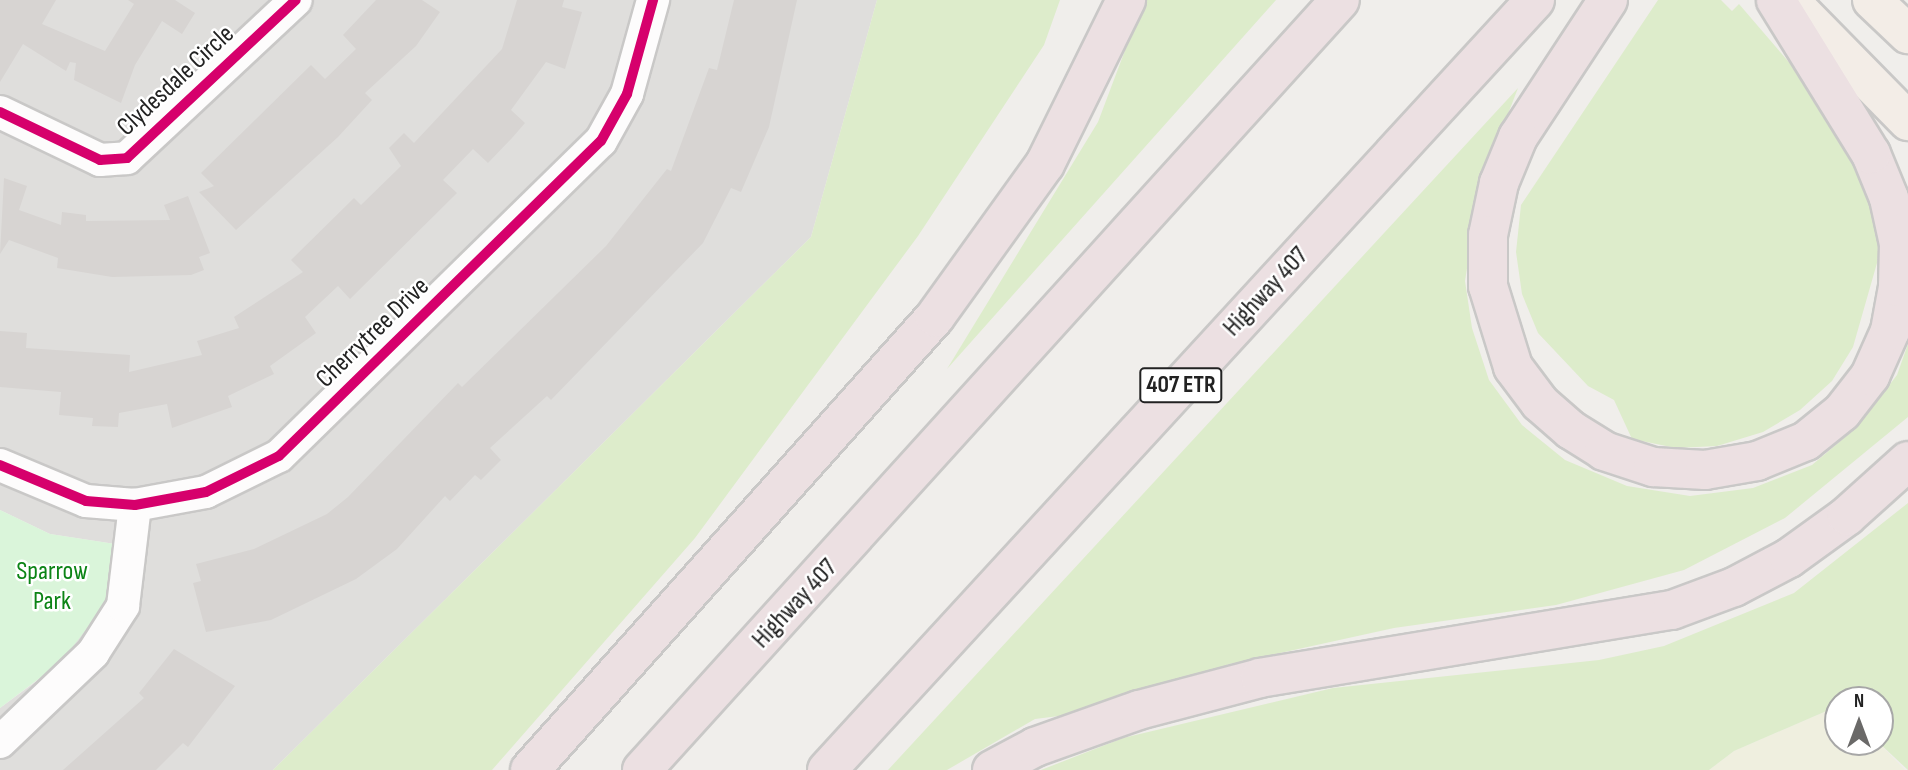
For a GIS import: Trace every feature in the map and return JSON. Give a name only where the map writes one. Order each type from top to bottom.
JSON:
[{"type":"highway","points":[[530,770],[935,317],[1045,164],[1126,0]]},
{"type":"highway","name":"Highway 407","points":[[642,770],[1340,0]]},
{"type":"highway","name":"Highway 407","points":[[827,770],[1535,0]]},
{"type":"highway","points":[[1608,0],[1518,136],[1499,183],[1488,235],[1488,286],[1513,367],[1540,403],[1571,430],[1604,451],[1653,467],[1705,470],[1757,461],[1793,446],[1842,412],[1870,376],[1885,343],[1898,287],[1899,244],[1889,198],[1871,154],[1776,0]]},
{"type":"highway","points":[[992,770],[1035,747],[1139,710],[1260,678],[1672,610],[1734,587],[1789,558],[1847,516],[1908,461]]},
{"type":"main road","points":[[1789,0],[1908,121]]},
{"type":"main road","points":[[1872,0],[1908,34]]},
{"type":"street","name":"Clydesdale Circle","points":[[0,113],[100,160],[127,158],[296,0]]},
{"type":"street","name":"Cherrytree Drive","points":[[0,465],[86,501],[135,506],[206,492],[279,456],[601,141],[627,94],[653,0]]},
{"type":"street","points":[[0,742],[93,653],[123,606],[135,506]]},
{"type":"shaded area","points":[[0,0],[877,0],[811,237],[273,770],[0,770],[0,708],[61,663],[115,544],[50,534],[0,510]]},
{"type":"green space","points":[[877,0],[1060,0],[1044,45],[918,236],[695,538],[492,770],[273,770],[811,237]]},
{"type":"green space","points":[[1144,0],[1276,0],[947,369],[1098,122]]},
{"type":"green space","points":[[1658,0],[1721,0],[1732,11],[1739,4],[1824,103],[1872,195],[1881,249],[1853,347],[1832,381],[1800,410],[1763,432],[1717,446],[1676,448],[1632,439],[1614,400],[1588,386],[1538,333],[1522,294],[1516,252],[1521,205]]},
{"type":"green space","points":[[1518,88],[1480,187],[1465,281],[1472,328],[1489,380],[1522,425],[1565,460],[1627,486],[1690,496],[1753,488],[1812,465],[1857,427],[1897,375],[1908,344],[1908,417],[1785,518],[1684,570],[1556,605],[1394,628],[1230,664],[1067,715],[1035,719],[947,770],[888,770]]},
{"type":"green space","points":[[1908,503],[1908,770],[1893,756],[1894,686],[1824,686],[1824,712],[1734,751],[1709,770],[1041,770],[1123,738],[1333,688],[1599,660],[1664,646],[1794,593]]},
{"type":"green space","name":"Sparrow Park","points":[[0,510],[50,534],[115,544],[105,605],[61,662],[0,708]]},
{"type":"green space","points":[[1824,712],[1824,756],[1892,756],[1905,770],[1709,770],[1734,751]]},
{"type":"building","points":[[0,0],[56,0],[42,24],[105,51],[134,4],[128,0],[175,0],[195,13],[182,34],[162,21],[135,65],[121,103],[74,80],[76,63],[70,62],[66,71],[23,44],[0,82]]},
{"type":"building","points":[[376,0],[422,0],[440,12],[416,46],[365,93],[372,100],[338,137],[236,230],[199,192],[214,186],[201,173],[311,65],[325,79],[356,49],[343,35]]},
{"type":"building","points":[[517,0],[564,0],[562,7],[582,12],[565,69],[546,62],[511,110],[525,123],[512,138],[488,163],[473,149],[443,180],[457,193],[350,299],[338,286],[305,317],[316,333],[270,366],[274,374],[228,396],[232,407],[172,428],[167,404],[119,413],[118,427],[92,426],[93,418],[59,415],[61,392],[0,387],[0,331],[27,333],[26,348],[130,355],[129,372],[202,355],[197,341],[239,328],[234,317],[303,272],[291,260],[354,198],[361,205],[401,166],[389,148],[404,133],[414,143],[502,49]]},
{"type":"building","points":[[734,0],[797,0],[769,127],[741,192],[731,188],[703,243],[551,400],[547,396],[490,448],[501,460],[481,480],[475,475],[450,501],[445,496],[397,549],[356,579],[271,620],[206,632],[193,583],[201,581],[196,564],[254,549],[327,514],[348,497],[458,383],[462,387],[606,246],[667,169],[671,171],[709,68],[717,70]]},
{"type":"building","points":[[4,178],[27,186],[19,210],[61,225],[62,212],[86,215],[86,221],[170,220],[164,205],[188,196],[210,253],[199,257],[204,270],[191,275],[112,277],[57,268],[58,258],[9,240],[0,254]]},
{"type":"building","points":[[174,649],[235,686],[188,747],[183,743],[156,770],[63,770],[144,698],[139,693]]},
{"type":"cycle path","points":[[0,112],[100,160],[127,158],[296,0]]},
{"type":"cycle path","points":[[0,465],[86,501],[135,505],[206,492],[279,456],[601,141],[627,94],[653,0]]}]
